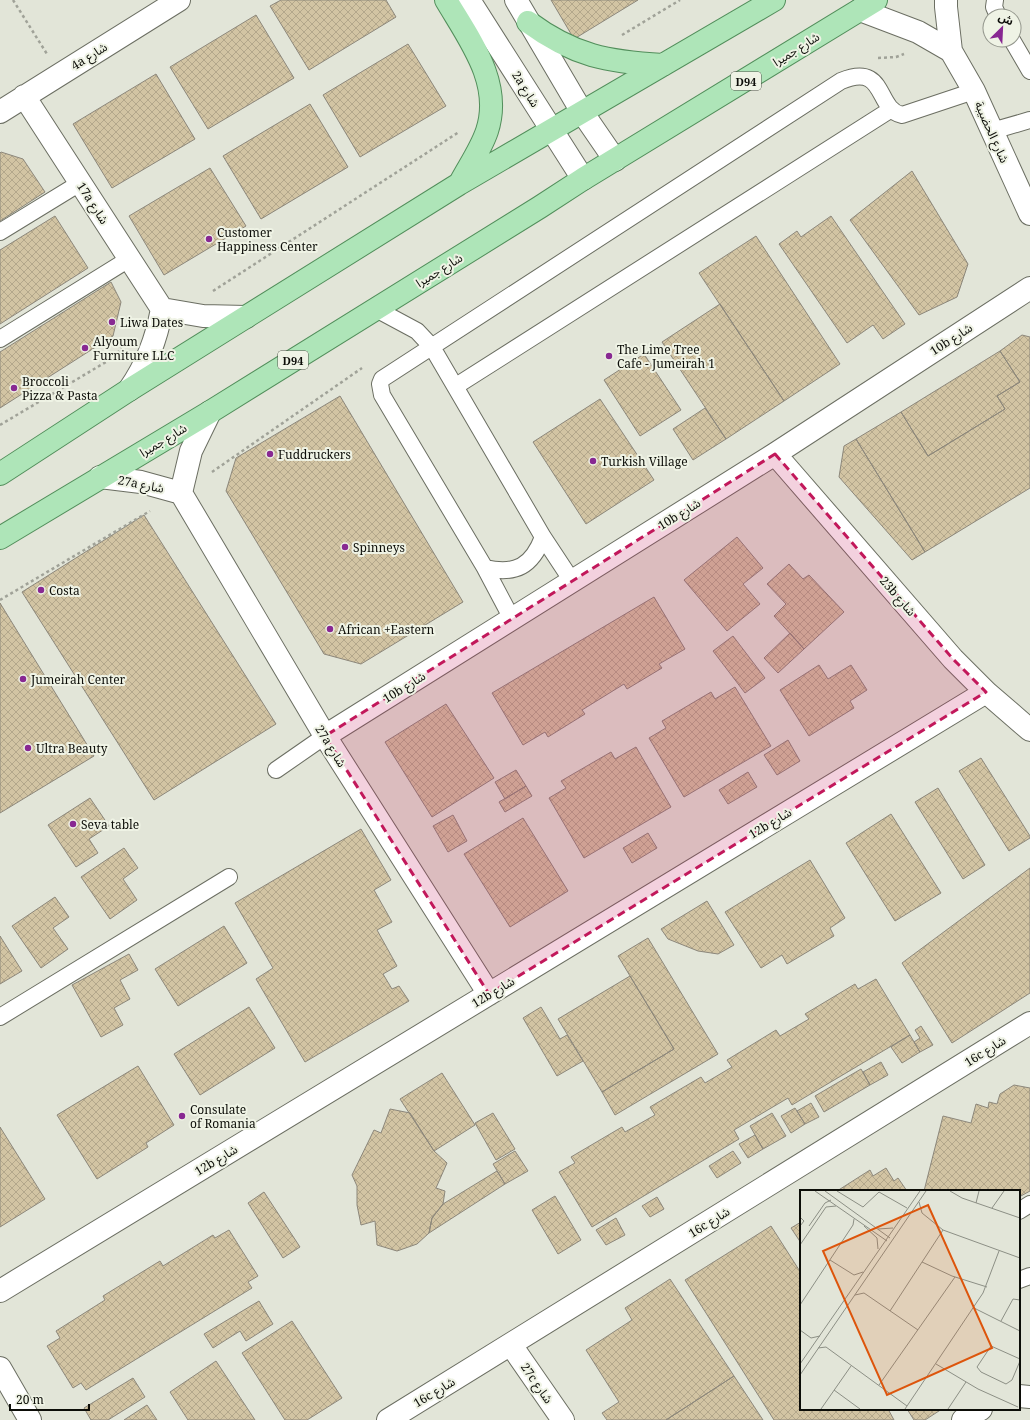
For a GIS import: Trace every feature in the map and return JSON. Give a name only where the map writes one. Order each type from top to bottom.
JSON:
[{"type":"main road","points":[[446,0],[485,69],[491,90],[491,111],[488,130],[459,184]]},
{"type":"main road","points":[[0,474],[129,390],[459,184],[774,0]]},
{"type":"main road","name":"شارع جميرا","points":[[0,538],[210,412],[583,179],[868,5]]},
{"type":"main road","points":[[528,22],[549,37],[570,48],[594,56],[616,62],[663,65]]},
{"type":"street","name":"4a شارع","points":[[0,112],[178,0]]},
{"type":"street","name":"2a شارع","points":[[469,0],[583,179]]},
{"type":"street","points":[[516,0],[582,112],[615,160]]},
{"type":"street","name":"شارع الحضيبة","points":[[946,0],[951,51],[974,91],[1030,214]]},
{"type":"street","points":[[868,5],[951,51]]},
{"type":"street","name":"17a شارع","points":[[24,96],[162,309]]},
{"type":"street","name":"10b شارع","points":[[325,736],[775,454],[1030,288]]},
{"type":"street","points":[[129,390],[141,372],[151,352],[158,331],[162,309],[203,316],[246,317]]},
{"type":"street","name":"27a شارع","points":[[181,493],[191,451],[210,412]]},
{"type":"street","name":"23b شارع","points":[[775,454],[953,659],[986,692],[1030,730]]},
{"type":"street","name":"27a شارع","points":[[100,477],[141,482],[181,493],[325,736],[490,994]]},
{"type":"street","name":"12b شارع","points":[[0,1291],[986,692]]},
{"type":"street","name":"16c شارع","points":[[388,1420],[1030,1023]]},
{"type":"street","name":"27c شارع","points":[[511,1345],[564,1420]]},
{"type":"street","points":[[0,1368],[30,1420]]},
{"type":"street","points":[[1020,1396],[1030,1397]]},
{"type":"street","points":[[963,1420],[979,1410]]},
{"type":"lane","points":[[1017,48],[1030,71]]},
{"type":"lane","points":[[512,619],[485,568],[380,390],[380,384],[386,375],[841,81],[850,77],[861,77],[871,80],[879,87],[890,110],[902,116],[974,91]]},
{"type":"lane","points":[[456,386],[890,110]]},
{"type":"lane","points":[[992,132],[1030,120]]},
{"type":"lane","points":[[0,232],[80,183]]},
{"type":"lane","points":[[0,339],[129,259]]},
{"type":"lane","points":[[376,309],[417,331],[432,346],[543,537],[572,581]]},
{"type":"lane","points":[[485,568],[500,571],[515,569],[521,566],[528,562],[538,551],[543,537]]},
{"type":"lane","points":[[276,770],[325,736]]},
{"type":"lane","points":[[0,1017],[229,877]]},
{"type":"lane","points":[[1020,1210],[1030,1204]]},
{"type":"lane","points":[[1020,1280],[1030,1276]]},
{"type":"path","points":[[13,0],[60,74]]},
{"type":"path","points":[[594,56],[596,51],[680,0]]},
{"type":"path","points":[[208,295],[491,111]]},
{"type":"path","points":[[0,425],[116,356],[131,331]]},
{"type":"highlighted area","points":[[775,454],[953,659],[986,692],[489,994],[325,736]]},
{"type":"building","points":[[281,0],[386,0],[396,17],[309,70],[270,6]]},
{"type":"building","points":[[551,0],[638,0],[574,39]]},
{"type":"building","points":[[256,15],[294,78],[208,129],[170,67]]},
{"type":"building","points":[[408,44],[446,106],[360,157],[323,95]]},
{"type":"building","points":[[156,74],[195,139],[112,188],[73,124]]},
{"type":"building","points":[[310,104],[348,167],[261,219],[223,156]]},
{"type":"building","points":[[1,152],[23,159],[45,192],[0,221],[0,153]]},
{"type":"building","points":[[210,168],[246,226],[164,275],[129,216]]},
{"type":"building","points":[[912,171],[968,264],[957,297],[919,315],[850,220]]},
{"type":"building","points":[[55,216],[88,268],[0,324],[0,250]]},
{"type":"building","points":[[831,216],[905,324],[883,339],[873,325],[847,343],[779,244],[797,231],[801,237]]},
{"type":"building","points":[[756,236],[840,364],[784,401],[699,273]]},
{"type":"building","points":[[111,282],[121,302],[113,336],[0,408],[0,352]]},
{"type":"building","points":[[720,304],[784,401],[726,439],[662,342]]},
{"type":"building","points":[[1022,335],[1030,337],[1030,488],[925,552],[856,439],[901,412],[928,456],[1005,409],[997,396],[1020,382],[1000,351]]},
{"type":"building","points":[[1000,351],[1020,382],[997,396],[1005,409],[928,456],[901,412]]},
{"type":"building","points":[[644,354],[681,410],[640,436],[604,380]]},
{"type":"building","name":"Spinneys","points":[[340,396],[463,602],[361,664],[324,654],[226,491],[236,458]]},
{"type":"building","name":"Turkish Village","points":[[600,399],[654,480],[586,524],[533,442]]},
{"type":"building","points":[[705,408],[726,439],[693,460],[673,429]]},
{"type":"building","points":[[856,439],[925,552],[912,560],[839,477],[844,446]]},
{"type":"building","points":[[144,515],[276,724],[154,800],[22,592]]},
{"type":"building","points":[[737,537],[763,568],[743,584],[760,604],[727,631],[684,580]]},
{"type":"building","points":[[789,564],[803,579],[809,575],[844,612],[804,649],[774,616],[786,604],[767,584]]},
{"type":"building","points":[[654,597],[685,649],[659,664],[662,668],[627,689],[624,684],[582,710],[585,714],[548,737],[545,732],[523,745],[492,693]]},
{"type":"building","name":"Jumeirah Center","points":[[0,603],[94,756],[0,813]]},
{"type":"building","points":[[790,633],[804,649],[778,673],[764,658]]},
{"type":"building","points":[[733,636],[765,678],[745,693],[713,651]]},
{"type":"building","points":[[819,665],[828,679],[851,665],[867,690],[850,701],[854,708],[809,736],[780,690]]},
{"type":"building","points":[[735,687],[771,746],[684,797],[649,738],[666,728],[662,721],[711,692],[715,699]]},
{"type":"building","points":[[446,704],[494,778],[432,817],[385,742]]},
{"type":"building","points":[[788,740],[800,761],[777,775],[764,755]]},
{"type":"building","points":[[636,747],[671,807],[584,858],[549,798],[566,788],[561,781],[611,752],[615,759]]},
{"type":"building","points":[[981,758],[1030,836],[1030,838],[1009,851],[959,771]]},
{"type":"building","points":[[516,770],[526,786],[505,799],[495,782]]},
{"type":"building","points":[[748,772],[757,787],[728,804],[719,790]]},
{"type":"building","points":[[526,786],[532,796],[505,812],[499,802]]},
{"type":"building","points":[[938,788],[985,865],[963,879],[915,802]]},
{"type":"building","points":[[90,798],[109,826],[89,839],[98,853],[76,867],[48,825]]},
{"type":"building","points":[[891,814],[941,893],[895,921],[846,843]]},
{"type":"building","points":[[453,815],[467,841],[448,852],[433,826]]},
{"type":"building","points":[[523,818],[568,891],[510,927],[464,854]]},
{"type":"building","points":[[361,829],[391,880],[374,890],[392,922],[377,930],[397,966],[383,974],[392,989],[399,986],[409,1001],[305,1062],[256,979],[273,968],[235,903]]},
{"type":"building","points":[[648,833],[657,848],[632,863],[623,848]]},
{"type":"building","points":[[124,848],[138,868],[123,879],[137,900],[110,919],[81,877]]},
{"type":"building","points":[[810,860],[845,918],[830,928],[834,936],[787,964],[782,955],[761,968],[725,912]]},
{"type":"building","points":[[1030,868],[1030,993],[952,1043],[902,963]]},
{"type":"building","points":[[55,897],[69,917],[53,928],[68,949],[41,968],[12,926]]},
{"type":"building","points":[[707,901],[734,945],[718,954],[698,951],[668,939],[661,929]]},
{"type":"building","points":[[224,926],[247,963],[178,1006],[155,969]]},
{"type":"building","points":[[0,936],[22,971],[0,984]]},
{"type":"building","points":[[648,938],[718,1054],[615,1115],[602,1092],[674,1049],[618,956]]},
{"type":"building","points":[[129,954],[138,970],[120,980],[130,999],[114,1008],[123,1025],[101,1037],[72,985]]},
{"type":"building","points":[[630,976],[674,1049],[602,1092],[558,1019]]},
{"type":"building","points":[[876,979],[910,1035],[792,1105],[788,1098],[734,1130],[739,1139],[592,1227],[559,1172],[575,1163],[571,1157],[622,1127],[625,1132],[655,1115],[650,1107],[701,1077],[705,1083],[732,1067],[727,1060],[776,1030],[780,1036],[809,1019],[805,1014],[855,984],[858,989]]},
{"type":"building","points":[[249,1007],[275,1048],[200,1095],[174,1054]]},
{"type":"building","points":[[541,1007],[560,1039],[567,1035],[583,1061],[557,1076],[523,1018]]},
{"type":"building","points":[[921,1026],[933,1045],[920,1052],[914,1042],[920,1038],[915,1030]]},
{"type":"building","points":[[910,1035],[920,1052],[902,1063],[891,1047]]},
{"type":"building","points":[[881,1062],[888,1075],[870,1085],[863,1072]]},
{"type":"building","points":[[138,1066],[174,1125],[146,1143],[148,1147],[97,1179],[57,1115]]},
{"type":"building","points":[[861,1069],[870,1085],[824,1112],[815,1096]]},
{"type":"building","points":[[442,1073],[475,1125],[434,1151],[400,1099]]},
{"type":"building","points":[[1014,1085],[1030,1088],[1030,1191],[1020,1196],[1020,1190],[924,1190],[943,1116],[971,1123],[976,1104],[988,1108],[989,1102],[997,1104],[1000,1094]]},
{"type":"building","points":[[811,1103],[819,1117],[805,1124],[797,1111]]},
{"type":"building","points":[[795,1108],[805,1124],[791,1133],[781,1116]]},
{"type":"building","points":[[390,1109],[410,1113],[434,1151],[447,1163],[436,1188],[445,1191],[443,1204],[432,1218],[429,1233],[417,1244],[397,1251],[377,1245],[375,1221],[361,1225],[357,1205],[357,1186],[352,1175],[374,1130],[381,1133]]},
{"type":"building","points":[[493,1113],[515,1149],[496,1160],[475,1123]]},
{"type":"building","points":[[772,1113],[786,1136],[763,1149],[750,1126]]},
{"type":"building","points":[[0,1127],[45,1199],[0,1227]]},
{"type":"building","points":[[755,1135],[763,1149],[748,1158],[739,1144]]},
{"type":"building","points":[[515,1151],[528,1171],[505,1184],[493,1164]]},
{"type":"building","points":[[733,1151],[741,1163],[717,1178],[709,1166]]},
{"type":"building","points":[[886,1168],[894,1181],[898,1178],[906,1190],[839,1190],[870,1170],[873,1176]]},
{"type":"building","points":[[497,1171],[505,1184],[429,1233],[432,1218],[443,1204]]},
{"type":"building","points":[[264,1192],[300,1247],[283,1258],[248,1203]]},
{"type":"building","points":[[555,1196],[581,1240],[558,1254],[532,1210]]},
{"type":"building","points":[[657,1197],[664,1209],[650,1217],[642,1206]]},
{"type":"building","points":[[616,1218],[625,1235],[606,1245],[596,1230]]},
{"type":"building","points":[[800,1223],[800,1242],[791,1228]]},
{"type":"building","points":[[771,1226],[800,1271],[800,1410],[889,1410],[894,1420],[774,1420],[685,1280]]},
{"type":"building","points":[[229,1230],[258,1276],[248,1282],[252,1288],[86,1390],[81,1383],[73,1388],[47,1346],[60,1338],[56,1331],[105,1300],[103,1296],[160,1261],[163,1266],[213,1235],[215,1238]]},
{"type":"building","points":[[670,1279],[734,1376],[666,1420],[607,1420],[602,1413],[619,1402],[586,1350],[632,1320],[625,1308]]},
{"type":"building","points":[[259,1301],[273,1324],[246,1341],[240,1331],[213,1348],[204,1334]]},
{"type":"building","points":[[292,1321],[342,1398],[307,1420],[285,1420],[242,1353]]},
{"type":"building","points":[[216,1361],[255,1420],[188,1420],[170,1392]]},
{"type":"building","points":[[734,1376],[763,1420],[666,1420]]},
{"type":"building","points":[[133,1378],[145,1397],[108,1420],[91,1420],[84,1408]]},
{"type":"building","points":[[147,1405],[157,1420],[124,1420]]},
{"type":"building","points":[[908,1410],[940,1410],[925,1420],[914,1420]]},
{"type":"place","name":"Customer Happiness Center","points":[[209,239]]},
{"type":"place","name":"Liwa Dates","points":[[112,322]]},
{"type":"place","name":"Alyoum Furniture LLC","points":[[85,348]]},
{"type":"place","name":"The Lime Tree Cafe - Jumeirah 1","points":[[609,356]]},
{"type":"place","name":"Broccoli Pizza & Pasta","points":[[14,388]]},
{"type":"place","name":"Fuddruckers","points":[[270,454]]},
{"type":"place","name":"Turkish Village","points":[[593,461]]},
{"type":"place","name":"Spinneys","points":[[345,547]]},
{"type":"place","name":"Costa","points":[[41,590]]},
{"type":"place","name":"African +Eastern","points":[[330,629]]},
{"type":"place","name":"Jumeirah Center","points":[[23,679]]},
{"type":"place","name":"Ultra Beauty","points":[[28,748]]},
{"type":"place","name":"Seva table","points":[[73,824]]},
{"type":"place","name":"Consulate of Romania","points":[[182,1116]]}]
